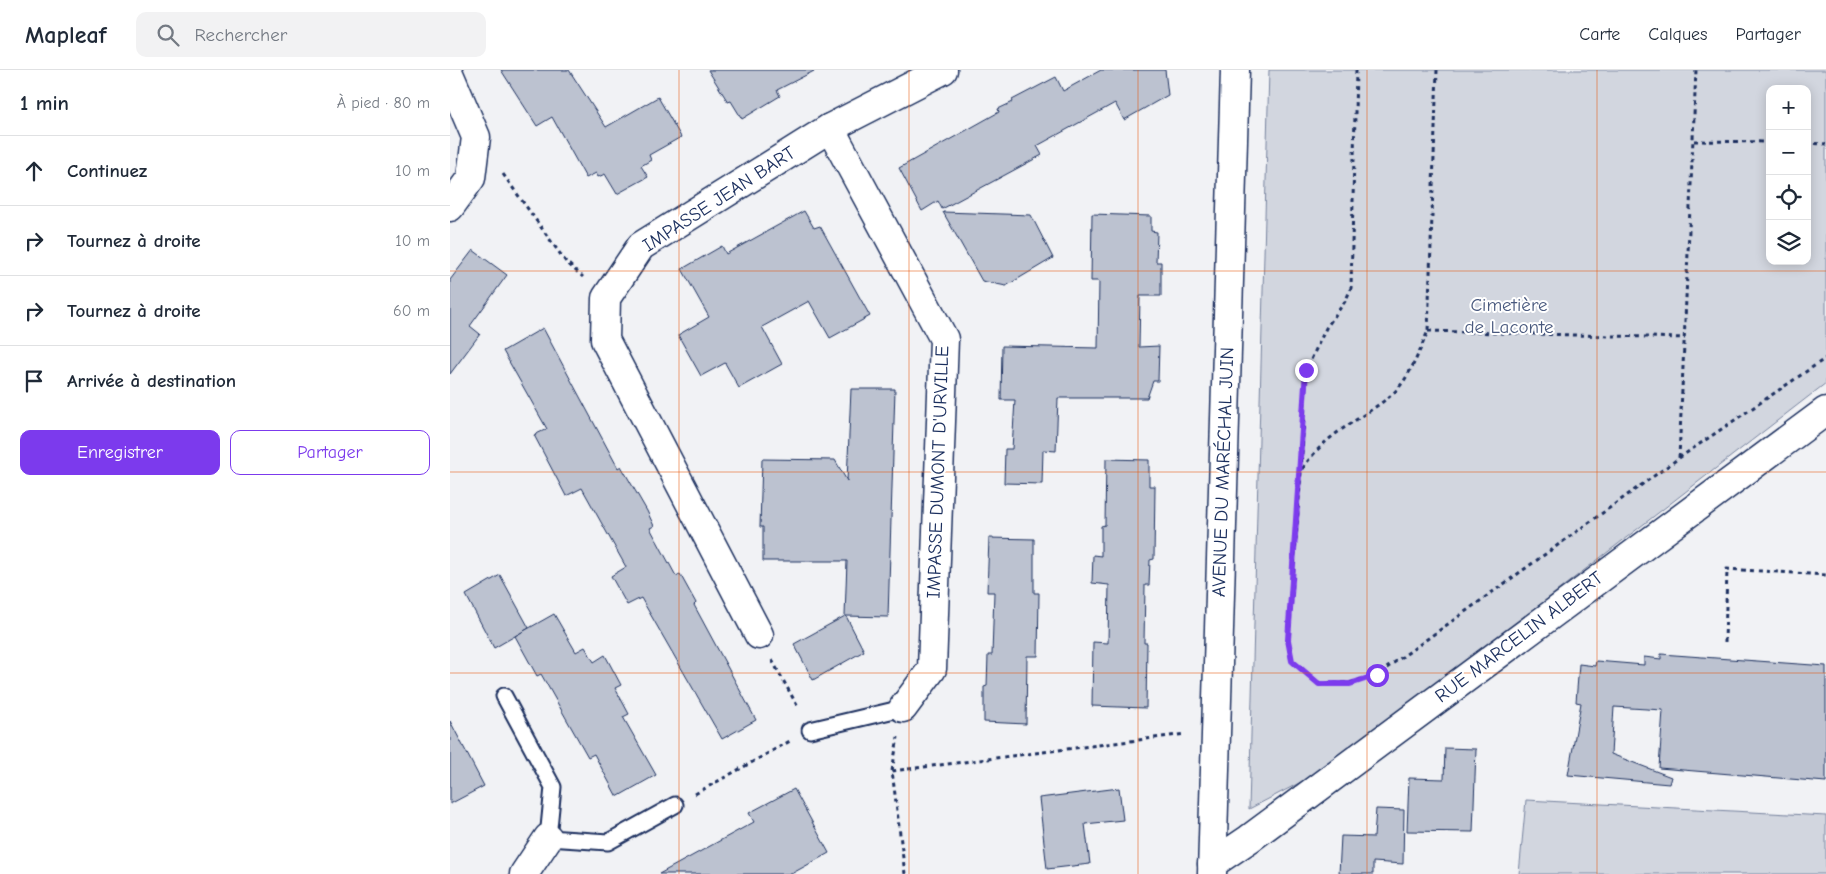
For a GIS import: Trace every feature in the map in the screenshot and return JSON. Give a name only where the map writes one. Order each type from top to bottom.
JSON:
[{"type":"street","name":"IMPASSE JEAN BART","points":[[606,298],[640,246],[830,128],[943,70]]},
{"type":"street","name":"AVENUE DU MARÉCHAL JUIN","points":[[1212,869],[1235,70]]},
{"type":"street","points":[[450,76],[476,137],[471,178],[450,207]]},
{"type":"street","name":"IMPASSE DUMONT D'URVILLE","points":[[830,128],[944,339],[932,669],[903,708]]},
{"type":"street","points":[[606,298],[605,340],[759,635]]},
{"type":"street","name":"RUE MARCELIN ALBERT","points":[[1212,869],[1249,839],[1826,411]]},
{"type":"street","points":[[524,874],[548,838]]},
{"type":"lane","points":[[504,696],[553,787],[548,838],[608,842],[675,806]]},
{"type":"lane","name":"IMPASSE DUMONT D'URVILLE","points":[[810,730],[903,708]]},
{"type":"path","points":[[1356,70],[1351,288],[1346,300],[1326,328],[1306,370],[1301,471],[1288,640],[1292,661],[1319,684],[1350,684],[1377,675],[1679,458],[1826,358]]},
{"type":"path","points":[[1301,471],[1310,456],[1339,429],[1390,396],[1411,371],[1428,331],[1437,70]]},
{"type":"path","points":[[1679,458],[1696,70]]},
{"type":"path","points":[[476,137],[566,262],[606,298]]},
{"type":"path","points":[[1694,141],[1766,142]]},
{"type":"path","points":[[1811,143],[1826,144]]},
{"type":"path","points":[[1428,331],[1685,338]]},
{"type":"path","points":[[1725,642],[1727,569],[1826,575]]},
{"type":"path","points":[[675,806],[810,730],[759,635]]},
{"type":"path","points":[[905,874],[892,771],[1215,731]]},
{"type":"green space","name":"Cimetière de Laconte","points":[[1269,70],[1826,70],[1826,383],[1330,767],[1249,809]]},
{"type":"green space","points":[[1526,800],[1826,816],[1826,874],[1519,874]]},
{"type":"building","points":[[501,70],[569,70],[606,127],[658,97],[681,137],[649,155],[651,160],[641,166],[648,177],[617,194],[605,174],[598,177],[596,173],[586,178],[552,117],[537,126]]},
{"type":"building","points":[[708,70],[816,70],[777,90],[780,96],[742,119],[731,101],[728,102]]},
{"type":"building","points":[[1101,70],[1165,70],[1168,95],[1124,120],[1115,103],[1037,146],[1042,155],[942,209],[938,201],[922,211],[899,168],[999,112],[998,109],[1013,102],[1012,100],[1056,77],[1063,91]]},
{"type":"building","points":[[804,211],[814,228],[820,226],[870,316],[830,338],[809,301],[762,327],[782,364],[739,388],[725,363],[701,376],[678,335],[709,317],[682,269],[722,246],[726,254]]},
{"type":"building","points":[[943,212],[1031,215],[1053,258],[1006,286],[982,281]]},
{"type":"building","points":[[1092,214],[1151,216],[1151,231],[1157,232],[1156,262],[1161,262],[1161,296],[1140,296],[1139,347],[1159,346],[1158,381],[1153,381],[1147,398],[1058,398],[1056,451],[1043,450],[1042,484],[1004,483],[1005,449],[1012,449],[1015,400],[1001,400],[1002,346],[1098,348],[1099,281],[1091,281]]},
{"type":"building","points":[[473,250],[507,275],[470,326],[480,334],[450,374],[450,280]]},
{"type":"building","points":[[543,328],[618,468],[621,466],[647,511],[654,526],[650,528],[676,576],[680,574],[696,603],[694,605],[756,720],[722,739],[641,598],[627,605],[611,576],[626,567],[582,488],[566,496],[534,435],[547,429],[503,351]]},
{"type":"building","points":[[851,389],[895,389],[888,617],[846,616],[864,651],[813,680],[794,644],[845,616],[847,561],[763,561],[763,527],[760,527],[762,459],[835,460],[847,481]]},
{"type":"building","points":[[1106,459],[1149,460],[1149,486],[1155,486],[1154,559],[1150,560],[1149,585],[1145,585],[1144,643],[1147,643],[1146,708],[1092,706],[1093,642],[1108,643],[1109,585],[1092,583],[1093,555],[1101,556],[1101,526],[1105,525]]},
{"type":"building","points":[[989,538],[1034,539],[1034,593],[1039,593],[1038,656],[1027,656],[1026,724],[984,722],[984,687],[987,686],[988,655],[992,655],[994,592],[987,592]]},
{"type":"building","points":[[500,575],[529,628],[494,648],[466,595]]},
{"type":"building","points":[[554,614],[576,652],[585,647],[594,662],[605,655],[621,685],[615,688],[629,714],[623,717],[656,775],[617,797],[594,754],[588,757],[541,674],[537,676],[515,636]]},
{"type":"building","points":[[1661,654],[1826,666],[1826,782],[1659,768],[1663,710],[1614,707],[1611,754],[1671,777],[1669,784],[1568,775],[1581,703],[1576,702],[1579,664],[1595,666],[1596,661],[1644,665],[1644,657],[1661,659]]},
{"type":"building","points":[[450,721],[484,786],[450,804]]},
{"type":"building","points":[[1445,748],[1476,749],[1473,832],[1407,831],[1409,778],[1444,779]]},
{"type":"building","points":[[1119,788],[1123,820],[1085,824],[1090,864],[1047,869],[1039,798]]},
{"type":"building","points":[[794,789],[829,853],[791,874],[659,874],[754,822],[749,813]]},
{"type":"building","points":[[1376,809],[1404,810],[1403,864],[1373,862],[1373,874],[1339,874],[1341,836],[1374,837]]},
{"type":"route","points":[[1306,370],[1301,471],[1288,640],[1292,661],[1319,684],[1350,684],[1377,675]]}]
